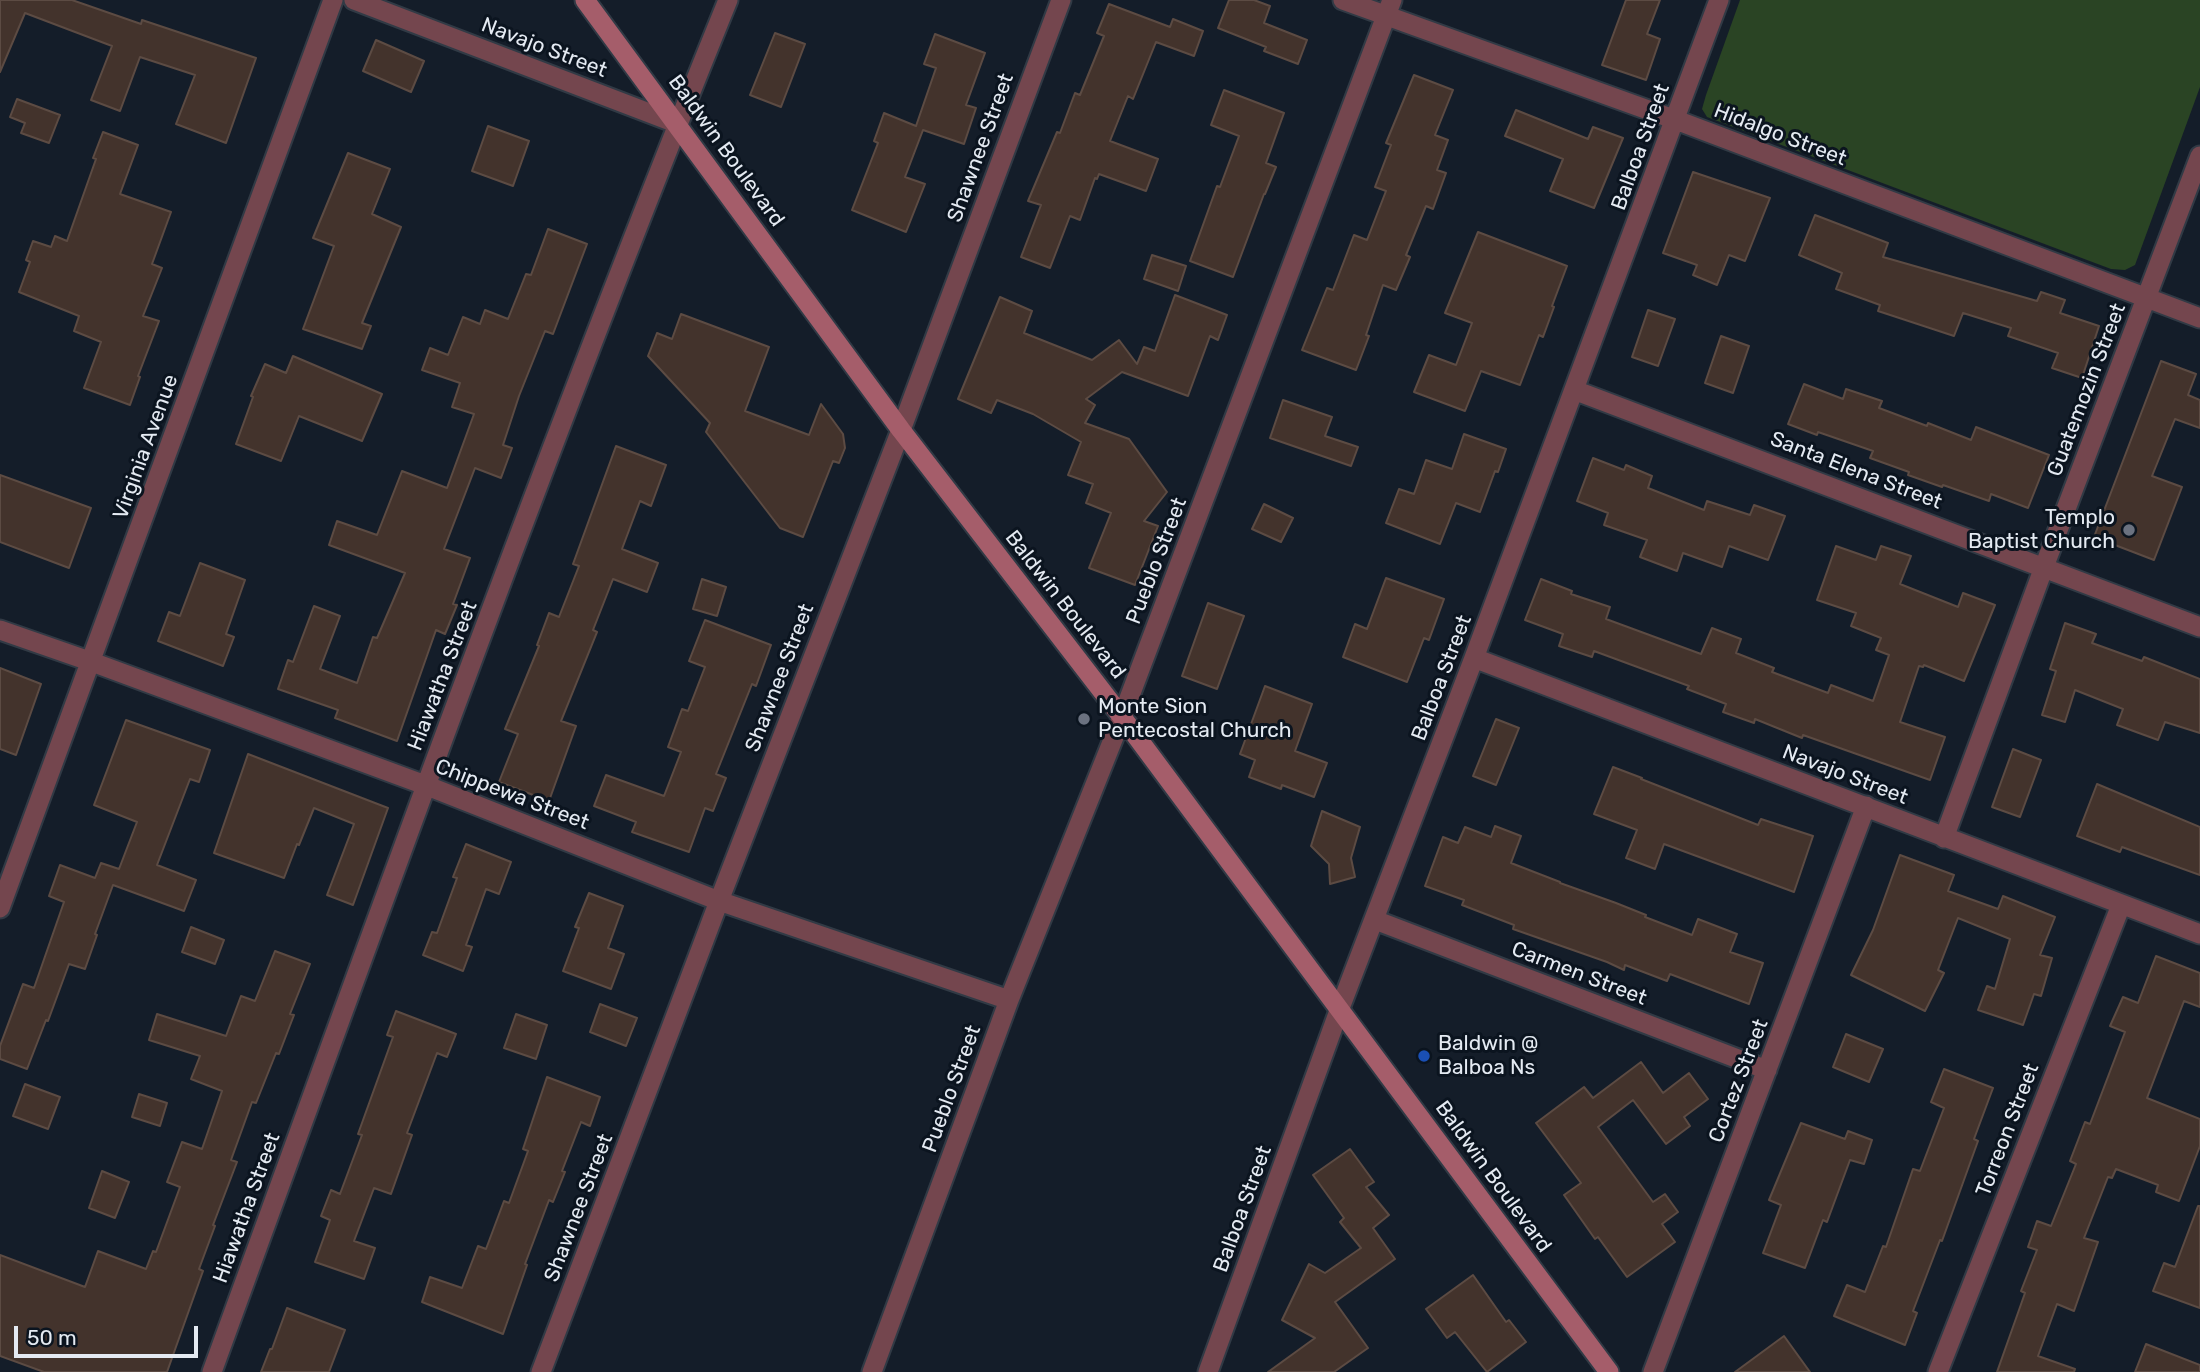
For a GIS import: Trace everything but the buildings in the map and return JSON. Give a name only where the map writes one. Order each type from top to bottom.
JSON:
[{"type":"main road","name":"Baldwin Boulevard","points":[[585,0],[901,430],[1122,716],[1609,1372]]},
{"type":"street","name":"Virginia Avenue","points":[[0,908],[333,0]]},
{"type":"street","name":"Navajo Street","points":[[354,0],[678,124]]},
{"type":"street","name":"Hiawatha Street","points":[[212,1372],[425,785],[728,0]]},
{"type":"street","name":"Shawnee Street","points":[[541,1372],[901,430],[1061,0]]},
{"type":"street","name":"Hidalgo Street","points":[[1343,0],[1389,8],[1676,120],[2200,318]]},
{"type":"street","name":"Balboa Street","points":[[1208,1372],[1340,1008],[1474,658],[1719,0]]},
{"type":"street","name":"Pueblo Street","points":[[872,1372],[1009,1000],[1122,716],[1389,8]]},
{"type":"street","name":"Guatemozin Street","points":[[1944,838],[2200,156]]},
{"type":"street","name":"Santa Elena Street","points":[[1574,390],[2200,626]]},
{"type":"street","name":"Chippewa Street","points":[[0,630],[425,785],[719,901],[1009,1000]]},
{"type":"street","name":"Navajo Street","points":[[1474,658],[2200,934]]},
{"type":"street","name":"Cortez Street","points":[[1653,1372],[1866,806]]},
{"type":"street","name":"Torreon Street","points":[[1938,1372],[2121,905]]},
{"type":"street","name":"Carmen Street","points":[[1375,920],[1767,1070]]},
{"type":"green space","points":[[1740,0],[2200,0],[2200,87],[2135,265],[2125,270],[2111,269],[1707,117],[1702,109]]},
{"type":"place","name":"Templo Baptist Church","points":[[2129,530]]},
{"type":"place","name":"Monte Sion Pentecostal Church","points":[[1084,719]]},
{"type":"place","name":"Baldwin @ Balboa Ns","points":[[1424,1056]]}]
